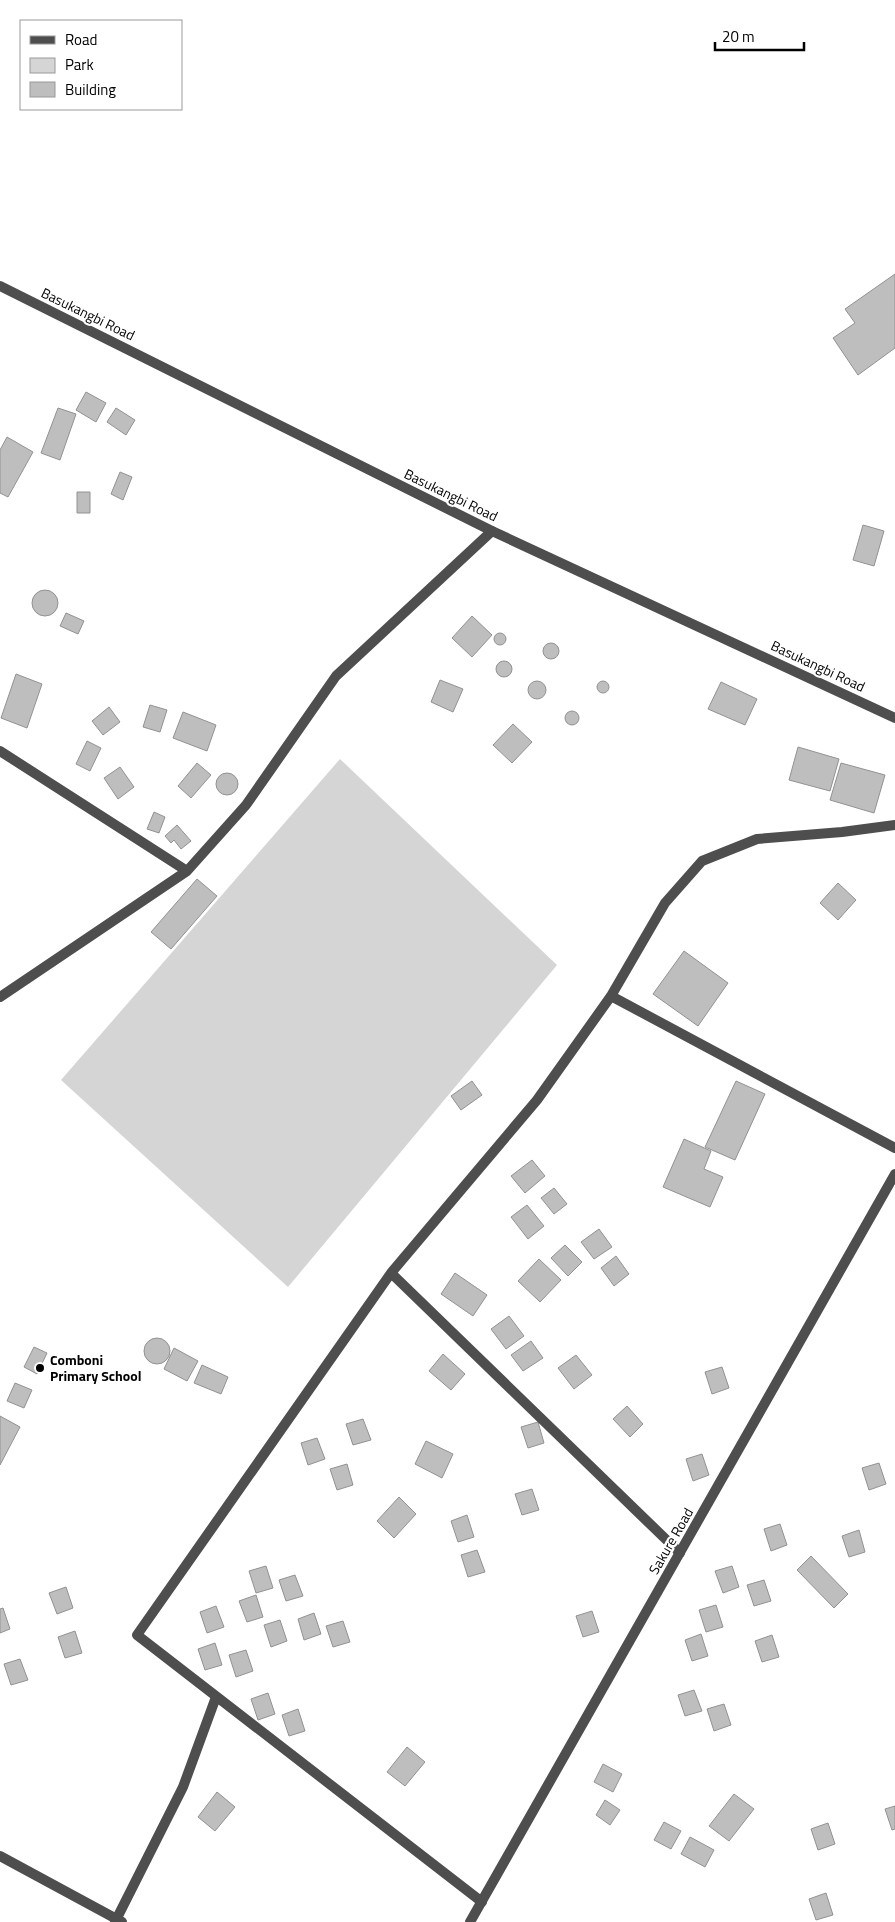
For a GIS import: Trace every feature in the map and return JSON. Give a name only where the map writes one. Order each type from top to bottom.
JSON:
[{"type":"street","name":"Basukangbi Road","points":[[0,286],[492,530],[895,718]]},
{"type":"street","points":[[0,997],[187,871],[246,805],[336,676],[492,530]]},
{"type":"street","points":[[0,751],[187,871]]},
{"type":"street","points":[[482,1902],[137,1635],[391,1273],[537,1100],[611,996],[665,903],[702,861],[757,839],[842,832],[895,825]]},
{"type":"street","points":[[611,996],[895,1148]]},
{"type":"street","name":"Sakure Road","points":[[470,1922],[895,1174]]},
{"type":"street","points":[[391,1273],[680,1553]]},
{"type":"street","points":[[0,1856],[118,1921],[183,1787],[216,1697]]},
{"type":"green space","points":[[340,759],[557,965],[288,1287],[61,1080]]},
{"type":"building","points":[[895,274],[895,348],[858,375],[833,338],[855,323],[845,309]]},
{"type":"building","points":[[86,392],[106,403],[96,422],[76,410]]},
{"type":"building","points":[[58,408],[76,414],[60,460],[41,453]]},
{"type":"building","points":[[116,408],[135,420],[126,435],[107,422]]},
{"type":"building","points":[[7,437],[33,452],[8,497],[0,493],[0,450]]},
{"type":"building","points":[[120,472],[132,477],[123,500],[111,494]]},
{"type":"building","points":[[77,492],[90,492],[90,513],[77,513]]},
{"type":"building","points":[[863,525],[884,531],[874,566],[853,560]]},
{"type":"building","points":[[45,590],[54,594],[58,603],[54,612],[45,616],[36,612],[32,603],[36,594]]},
{"type":"building","points":[[66,613],[84,621],[78,634],[60,626]]},
{"type":"building","points":[[472,616],[492,635],[472,657],[452,638]]},
{"type":"building","points":[[500,633],[506,639],[500,645],[494,639]]},
{"type":"building","points":[[551,643],[557,645],[559,651],[557,657],[551,659],[545,657],[543,651],[545,645]]},
{"type":"building","points":[[501,661],[507,661],[512,666],[510,675],[501,677],[496,672],[496,666]]},
{"type":"building","points":[[16,674],[42,684],[27,728],[1,718]]},
{"type":"building","points":[[440,680],[463,689],[453,712],[431,702]]},
{"type":"building","points":[[537,681],[545,686],[546,690],[541,698],[537,699],[529,694],[528,690],[533,682]]},
{"type":"building","points":[[601,681],[605,681],[609,687],[605,693],[601,693],[597,689],[597,685]]},
{"type":"building","points":[[721,682],[757,699],[745,725],[708,709]]},
{"type":"building","points":[[150,705],[167,710],[160,732],[143,727]]},
{"type":"building","points":[[109,707],[120,722],[103,735],[92,721]]},
{"type":"building","points":[[569,711],[575,711],[579,718],[575,725],[569,725],[565,721],[565,715]]},
{"type":"building","points":[[183,712],[216,725],[207,751],[173,738]]},
{"type":"building","points":[[513,724],[532,742],[512,763],[493,745]]},
{"type":"building","points":[[87,741],[101,748],[90,771],[76,764]]},
{"type":"building","points":[[798,747],[839,759],[830,791],[789,780]]},
{"type":"building","points":[[197,763],[211,775],[191,798],[178,786]]},
{"type":"building","points":[[841,763],[885,775],[874,813],[830,800]]},
{"type":"building","points":[[120,767],[134,787],[118,799],[104,778]]},
{"type":"building","points":[[227,773],[235,776],[238,784],[235,792],[227,795],[219,792],[216,784],[219,776]]},
{"type":"building","points":[[154,812],[165,817],[159,833],[147,829]]},
{"type":"building","points":[[177,825],[191,841],[181,849],[174,840],[171,843],[165,836]]},
{"type":"building","points":[[197,879],[217,896],[171,949],[151,932]]},
{"type":"building","points":[[838,883],[856,900],[838,920],[820,903]]},
{"type":"building","points":[[684,951],[728,983],[698,1026],[653,994]]},
{"type":"building","points":[[472,1081],[482,1095],[461,1110],[451,1096]]},
{"type":"building","points":[[736,1081],[765,1094],[735,1160],[705,1147]]},
{"type":"building","points":[[684,1139],[711,1151],[704,1169],[723,1177],[710,1207],[663,1187]]},
{"type":"building","points":[[532,1160],[545,1176],[525,1193],[511,1176]]},
{"type":"building","points":[[554,1188],[567,1204],[554,1214],[541,1198]]},
{"type":"building","points":[[527,1205],[544,1226],[528,1239],[511,1217]]},
{"type":"building","points":[[599,1229],[612,1247],[594,1259],[581,1242]]},
{"type":"building","points":[[565,1245],[582,1262],[568,1276],[551,1258]]},
{"type":"building","points":[[616,1256],[629,1274],[614,1286],[601,1268]]},
{"type":"building","points":[[539,1259],[561,1280],[540,1302],[518,1281]]},
{"type":"building","points":[[455,1273],[487,1295],[473,1316],[441,1294]]},
{"type":"building","points":[[509,1316],[524,1336],[506,1349],[491,1329]]},
{"type":"building","points":[[157,1338],[166,1342],[170,1351],[166,1360],[157,1364],[148,1360],[144,1351],[148,1342]]},
{"type":"building","points":[[531,1341],[543,1358],[523,1371],[511,1355]]},
{"type":"building","points":[[34,1347],[47,1353],[37,1374],[24,1367]]},
{"type":"building","points":[[174,1348],[198,1361],[187,1381],[164,1369]]},
{"type":"building","points":[[443,1354],[465,1374],[451,1390],[429,1371]]},
{"type":"building","points":[[576,1355],[592,1375],[574,1389],[558,1368]]},
{"type":"building","points":[[202,1365],[228,1377],[221,1394],[194,1383]]},
{"type":"building","points":[[722,1367],[729,1388],[712,1394],[705,1372]]},
{"type":"building","points":[[15,1383],[32,1390],[24,1408],[7,1401]]},
{"type":"building","points":[[627,1406],[643,1424],[630,1437],[613,1419]]},
{"type":"building","points":[[0,1416],[20,1427],[0,1465]]},
{"type":"building","points":[[363,1419],[371,1440],[353,1445],[346,1424]]},
{"type":"building","points":[[538,1422],[544,1443],[528,1448],[521,1427]]},
{"type":"building","points":[[317,1438],[325,1459],[308,1465],[301,1443]]},
{"type":"building","points":[[426,1441],[453,1454],[442,1478],[415,1464]]},
{"type":"building","points":[[702,1454],[709,1475],[693,1481],[686,1459]]},
{"type":"building","points":[[879,1463],[886,1484],[869,1490],[862,1468]]},
{"type":"building","points":[[347,1464],[353,1485],[337,1490],[330,1469]]},
{"type":"building","points":[[532,1489],[539,1510],[522,1515],[515,1494]]},
{"type":"building","points":[[399,1497],[416,1514],[394,1538],[377,1521]]},
{"type":"building","points":[[467,1515],[474,1537],[458,1542],[451,1521]]},
{"type":"building","points":[[780,1524],[787,1545],[771,1551],[764,1529]]},
{"type":"building","points":[[859,1530],[865,1552],[849,1557],[842,1536]]},
{"type":"building","points":[[477,1550],[485,1572],[468,1577],[461,1555]]},
{"type":"building","points":[[811,1556],[848,1594],[834,1608],[797,1570]]},
{"type":"building","points":[[266,1566],[273,1588],[256,1593],[249,1571]]},
{"type":"building","points":[[732,1566],[739,1587],[723,1593],[715,1571]]},
{"type":"building","points":[[295,1575],[303,1596],[286,1601],[279,1580]]},
{"type":"building","points":[[764,1580],[771,1601],[754,1606],[747,1585]]},
{"type":"building","points":[[66,1587],[73,1608],[57,1614],[49,1593]]},
{"type":"building","points":[[256,1595],[263,1617],[247,1622],[239,1601]]},
{"type":"building","points":[[716,1605],[723,1627],[706,1632],[699,1610]]},
{"type":"building","points":[[216,1606],[224,1627],[207,1633],[200,1612]]},
{"type":"building","points":[[3,1608],[10,1629],[0,1633],[0,1609]]},
{"type":"building","points":[[592,1611],[599,1632],[583,1637],[576,1616]]},
{"type":"building","points":[[314,1613],[321,1634],[304,1640],[298,1619]]},
{"type":"building","points":[[280,1620],[287,1641],[271,1647],[264,1625]]},
{"type":"building","points":[[343,1621],[350,1642],[333,1647],[326,1626]]},
{"type":"building","points":[[75,1631],[82,1653],[65,1658],[58,1637]]},
{"type":"building","points":[[701,1634],[708,1656],[692,1661],[685,1640]]},
{"type":"building","points":[[772,1635],[779,1657],[762,1662],[755,1641]]},
{"type":"building","points":[[215,1643],[222,1665],[205,1670],[198,1649]]},
{"type":"building","points":[[246,1650],[253,1671],[236,1677],[229,1655]]},
{"type":"building","points":[[20,1659],[28,1680],[11,1685],[4,1664]]},
{"type":"building","points":[[694,1690],[702,1711],[685,1716],[678,1695]]},
{"type":"building","points":[[268,1693],[275,1714],[258,1720],[251,1699]]},
{"type":"building","points":[[724,1704],[731,1725],[714,1731],[707,1709]]},
{"type":"building","points":[[298,1709],[305,1731],[289,1736],[282,1715]]},
{"type":"building","points":[[407,1747],[425,1762],[405,1786],[387,1772]]},
{"type":"building","points":[[603,1764],[622,1774],[613,1792],[594,1782]]},
{"type":"building","points":[[217,1792],[235,1807],[215,1831],[198,1817]]},
{"type":"building","points":[[734,1794],[754,1809],[729,1841],[709,1826]]},
{"type":"building","points":[[605,1800],[620,1810],[610,1825],[596,1815]]},
{"type":"building","points":[[895,1806],[895,1829],[892,1830],[885,1809]]},
{"type":"building","points":[[664,1822],[681,1831],[671,1849],[654,1840]]},
{"type":"building","points":[[828,1823],[835,1844],[818,1850],[811,1829]]},
{"type":"building","points":[[690,1837],[714,1850],[705,1867],[681,1854]]},
{"type":"building","points":[[826,1893],[833,1915],[816,1920],[809,1899]]},
{"type":"place","name":"Comboni Primary School","points":[[40,1368]]}]
